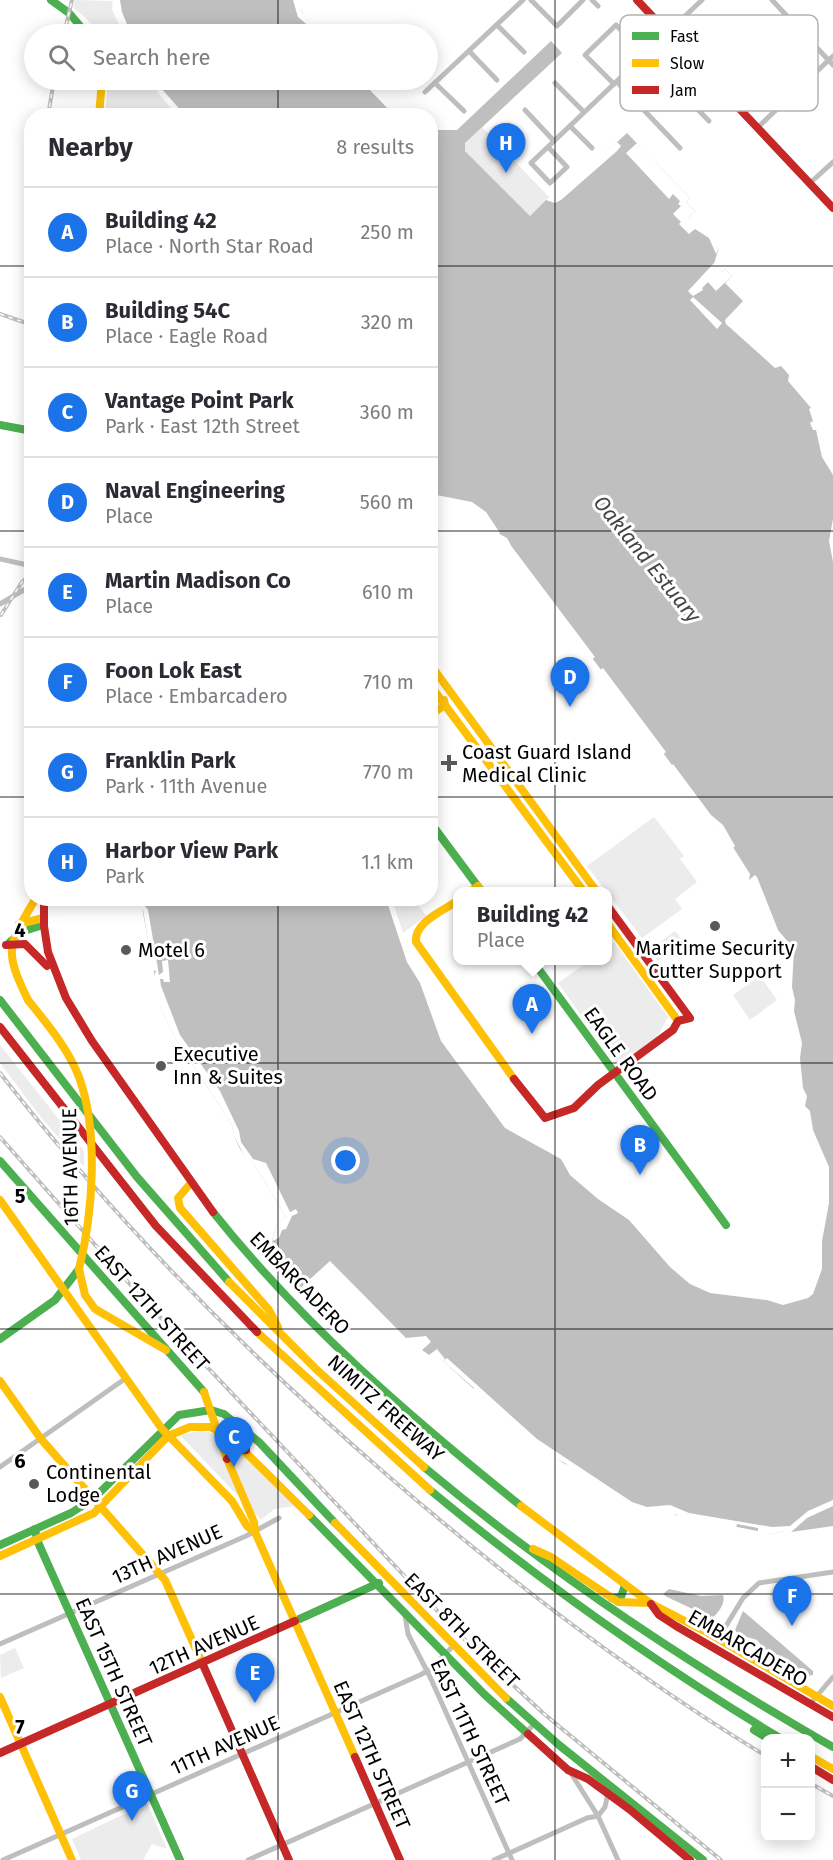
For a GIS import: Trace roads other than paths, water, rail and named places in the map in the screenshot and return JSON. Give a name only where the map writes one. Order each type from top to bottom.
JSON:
[{"type":"main road","points":[[51,0],[69,13],[78,24]]},
{"type":"main road","points":[[638,0],[652,15]]},
{"type":"main road","points":[[100,108],[101,90]]},
{"type":"main road","points":[[740,111],[833,208]]},
{"type":"main road","points":[[0,425],[24,430]]},
{"type":"main road","points":[[438,675],[594,887]]},
{"type":"main road","points":[[438,690],[445,705]]},
{"type":"main road","points":[[438,696],[581,887]]},
{"type":"main road","points":[[438,710],[445,705]]},
{"type":"main road","points":[[438,833],[479,887]]},
{"type":"main road","points":[[453,904],[419,927],[415,933],[416,942],[541,1116],[552,1118],[574,1108],[615,1072],[673,1030],[678,1021],[690,1018],[612,912]]},
{"type":"main road","points":[[6,945],[7,938],[30,906]]},
{"type":"main road","name":"EMBARCADERO","points":[[44,906],[43,922],[51,971],[64,998],[190,1184],[267,1276],[380,1386],[499,1488],[625,1585],[650,1603],[718,1639],[833,1706]]},
{"type":"main road","points":[[17,924],[43,922]]},
{"type":"main road","points":[[6,945],[24,931],[43,922]]},
{"type":"main road","points":[[612,929],[678,1021]]},
{"type":"main road","points":[[6,945],[20,941],[27,943],[51,971]]},
{"type":"main road","name":"16TH AVENUE","points":[[0,1339],[66,1291],[79,1273],[89,1223],[87,1102],[74,1063],[6,969],[4,957],[6,945]]},
{"type":"main road","name":"EAGLE ROAD","points":[[536,965],[615,1072],[615,1077],[726,1225]]},
{"type":"main road","name":"NIMITZ FREEWAY","points":[[0,1000],[172,1218],[224,1276],[281,1334],[367,1416],[520,1544],[661,1645],[739,1694],[833,1747]]},
{"type":"main road","name":"NIMITZ FREEWAY","points":[[0,1027],[179,1252],[303,1377],[393,1459],[515,1558],[636,1648],[773,1734]]},
{"type":"main road","name":"EAST 12TH STREET","points":[[0,1161],[65,1237],[201,1386],[212,1410],[227,1459],[254,1522],[255,1532],[400,1860]]},
{"type":"main road","points":[[190,1184],[178,1198],[180,1208],[269,1310],[281,1334]]},
{"type":"main road","name":"EAST 12TH STREET","points":[[2,1205],[66,1291],[162,1429],[232,1501],[247,1526],[255,1532]]},
{"type":"main road","points":[[79,1273],[89,1302],[95,1309],[175,1355]]},
{"type":"main road","points":[[0,1381],[41,1438],[161,1574],[289,1860]]},
{"type":"main road","points":[[0,1545],[71,1513],[93,1499],[178,1415],[212,1410]]},
{"type":"main road","name":"EAST 8TH STREET","points":[[212,1410],[236,1421],[259,1442],[452,1647],[534,1724],[608,1781],[703,1860]]},
{"type":"main road","points":[[0,1556],[87,1518],[101,1507],[168,1436],[189,1427],[218,1428]]},
{"type":"main road","name":"EAST 8TH STREET","points":[[218,1428],[230,1434],[405,1616],[527,1733],[568,1770],[608,1794],[690,1860]]},
{"type":"main road","points":[[227,1459],[236,1450],[246,1450]]},
{"type":"main road","name":"EAST 15TH STREET","points":[[35,1529],[37,1540],[180,1860]]},
{"type":"main road","points":[[520,1544],[552,1557],[609,1598],[628,1604],[650,1603]]},
{"type":"main road","name":"12TH AVENUE","points":[[0,1753],[377,1586],[386,1577]]},
{"type":"main road","points":[[609,1598],[621,1597],[625,1585]]},
{"type":"main road","name":"EMBARCADERO","points":[[650,1603],[659,1615],[676,1626],[833,1717]]},
{"type":"main road","points":[[691,1684],[761,1734]]},
{"type":"main road","points":[[0,1697],[72,1860]]},
{"type":"main road","points":[[815,1759],[833,1769]]},
{"type":"main road","points":[[815,1769],[833,1780]]},
{"type":"street","points":[[438,80],[523,0]]},
{"type":"street","points":[[531,0],[557,26],[583,0]]},
{"type":"street","points":[[592,0],[598,6]]},
{"type":"street","points":[[687,15],[702,0]]},
{"type":"street","points":[[772,0],[787,15]]},
{"type":"street","points":[[497,25],[524,52]]},
{"type":"street","points":[[620,29],[616,25],[585,55],[620,87]]},
{"type":"street","points":[[818,48],[831,61],[818,73]]},
{"type":"street","points":[[469,51],[497,80]]},
{"type":"street","points":[[548,147],[567,167],[549,183],[531,163],[584,112],[620,79]]},
{"type":"street","points":[[555,82],[584,112]]},
{"type":"street","points":[[438,86],[464,111]]},
{"type":"street","points":[[425,93],[428,90]]},
{"type":"street","points":[[525,110],[554,141]]},
{"type":"street","points":[[644,111],[680,148]]},
{"type":"street","points":[[699,111],[709,121]]},
{"type":"street","points":[[757,129],[777,111]]},
{"type":"street","points":[[570,126],[592,148]]},
{"type":"street","points":[[810,183],[833,162]]},
{"type":"street","points":[[0,559],[24,564]]},
{"type":"street","points":[[0,604],[24,590]]},
{"type":"street","points":[[0,1467],[126,1378]]},
{"type":"street","name":"13TH AVENUE","points":[[0,1644],[255,1532],[279,1518]]},
{"type":"street","points":[[718,1639],[743,1598],[759,1583],[833,1572]]},
{"type":"street","name":"EAST 11TH STREET","points":[[405,1616],[408,1634],[512,1860]]},
{"type":"street","name":"11TH AVENUE","points":[[3,1860],[426,1671],[452,1647]]},
{"type":"street","points":[[810,1704],[815,1695],[833,1677]]},
{"type":"street","points":[[248,1860],[520,1739],[534,1724]]},
{"type":"street","points":[[568,1770],[598,1816],[618,1860]]},
{"type":"street","points":[[494,1860],[598,1816],[603,1810],[608,1794],[608,1781]]},
{"type":"water","points":[[115,0],[298,0],[304,15],[314,24],[123,24]]},
{"type":"water","name":"Oakland Estuary","points":[[551,41],[562,53],[465,143],[465,151],[530,216],[549,197],[558,196],[627,133],[690,198],[686,202],[695,211],[689,217],[719,247],[714,264],[722,272],[725,269],[732,276],[725,283],[743,301],[725,320],[726,324],[775,368],[781,366],[789,375],[788,381],[811,408],[813,407],[822,442],[833,464],[833,519],[829,541],[833,562],[833,1526],[773,1534],[635,1507],[539,1448],[443,1361],[445,1359],[437,1349],[429,1355],[422,1350],[431,1342],[426,1336],[406,1338],[330,1261],[297,1291],[286,1280],[270,1247],[277,1224],[286,1217],[254,1164],[239,1147],[232,1125],[175,1038],[161,1009],[142,908],[132,906],[388,906],[407,962],[420,983],[441,1041],[505,1128],[561,1159],[570,1175],[598,1199],[629,1220],[670,1267],[690,1284],[710,1293],[767,1300],[783,1305],[808,1298],[813,1294],[822,1269],[822,1241],[829,1203],[829,1167],[813,1130],[810,1111],[805,1106],[807,1096],[803,1088],[800,1058],[802,1043],[794,1011],[795,1000],[792,987],[794,949],[778,930],[757,877],[755,875],[749,880],[750,874],[731,844],[519,560],[507,538],[496,532],[489,520],[466,502],[438,497],[438,130],[457,130]]},
{"type":"water","points":[[159,90],[381,90],[398,108],[174,108]]},
{"type":"water","points":[[669,1589],[701,1596],[723,1595],[724,1601],[712,1618],[663,1594]]},
{"type":"water","points":[[743,1611],[813,1671],[813,1675],[807,1676],[788,1659],[765,1650],[757,1640],[737,1634],[735,1630]]},
{"type":"railway","points":[[66,24],[72,0]]},
{"type":"railway","points":[[49,108],[52,90]]},
{"type":"railway","points":[[0,314],[24,322]]},
{"type":"railway","points":[[1,615],[24,580]]},
{"type":"railway","points":[[0,1073],[89,1181],[136,1233],[233,1333],[335,1429],[477,1551],[570,1623],[667,1692],[761,1753]]},
{"type":"railway","points":[[0,1137],[143,1299],[462,1637],[543,1713],[721,1860]]},
{"type":"railway","points":[[815,1786],[833,1796]]},
{"type":"place","name":"Harbor View Park","points":[[506,173]]},
{"type":"place","name":"Naval Engineering","points":[[570,707]]},
{"type":"place","name":"Coast Guard Island Medical Clinic","points":[[449,763]]},
{"type":"place","name":"Maritime Security Cutter Support","points":[[715,926]]},
{"type":"place","name":"Motel 6","points":[[126,950]]},
{"type":"place","name":"Building 42","points":[[532,1034]]},
{"type":"place","name":"Executive Inn & Suites","points":[[161,1066]]},
{"type":"place","name":"Building 54C","points":[[640,1175]]},
{"type":"place","name":"Vantage Point Park","points":[[234,1467]]},
{"type":"place","name":"Continental Lodge","points":[[34,1484]]},
{"type":"place","name":"Foon Lok East","points":[[792,1626]]},
{"type":"place","name":"Martin Madison Co","points":[[255,1703]]},
{"type":"place","name":"Franklin Park","points":[[132,1821]]}]
